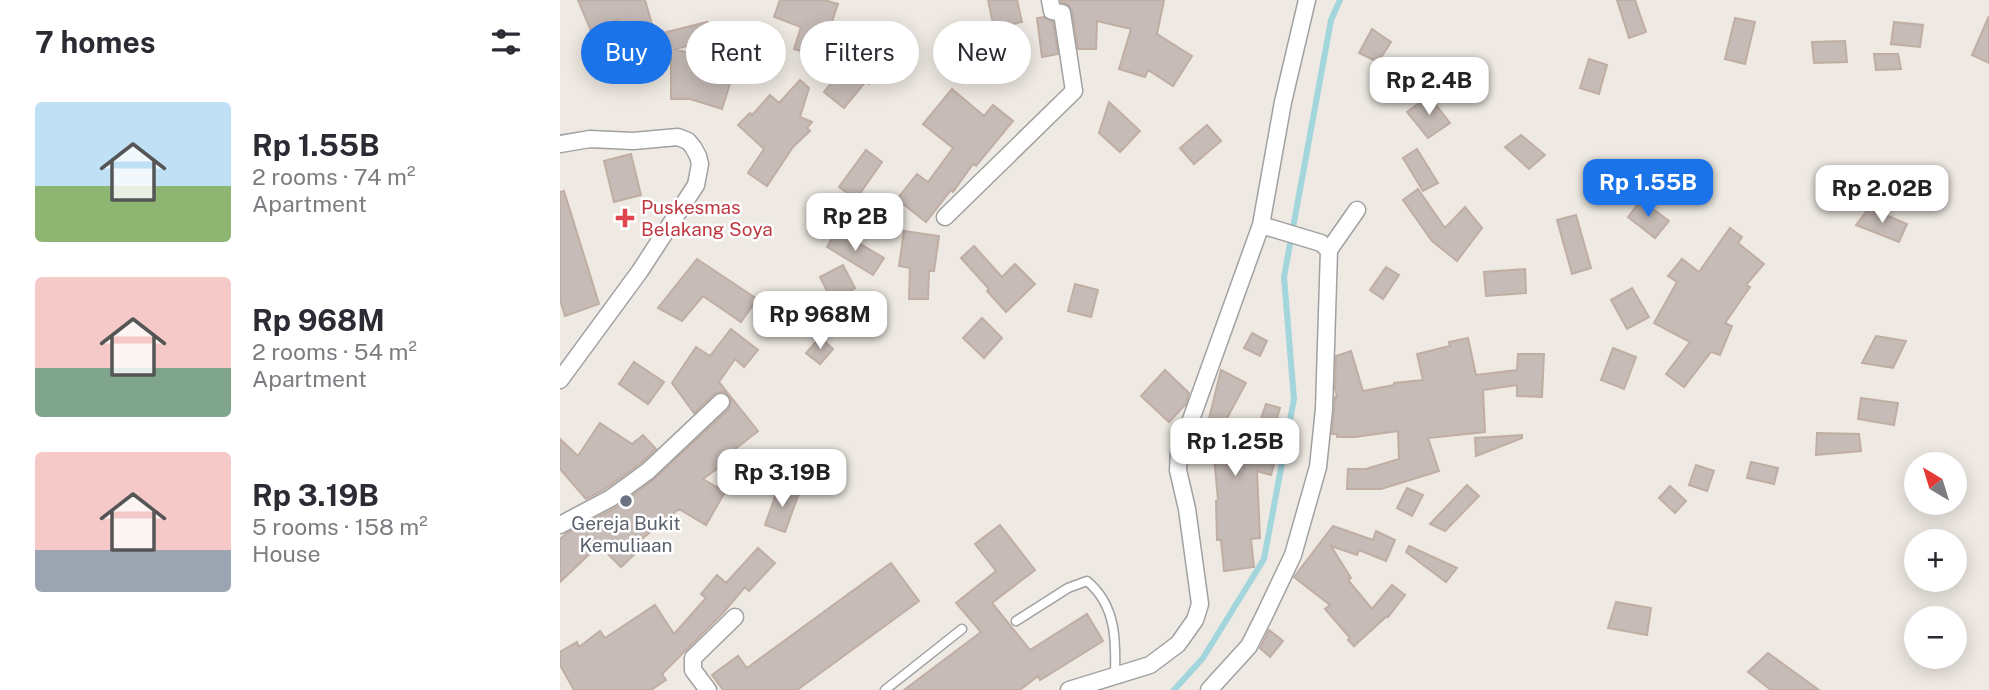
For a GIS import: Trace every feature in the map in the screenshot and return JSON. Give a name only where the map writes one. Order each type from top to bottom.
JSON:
[{"type":"street","points":[[945,217],[1074,91],[1062,12],[1052,11],[1050,0]]},
{"type":"street","points":[[1069,690],[1113,682],[1150,665],[1178,644],[1195,621],[1199,604],[1178,470],[1179,453],[1268,228],[1283,102],[1307,0]]},
{"type":"street","points":[[560,144],[590,139],[633,141],[678,137],[694,147],[700,164],[696,185],[640,271],[560,380]]},
{"type":"street","points":[[1209,690],[1249,646],[1293,555],[1318,467],[1324,409],[1323,246],[1357,210]]},
{"type":"street","points":[[1268,228],[1323,246]]},
{"type":"street","points":[[560,525],[611,498],[648,471],[720,402]]},
{"type":"street","points":[[708,690],[693,670],[693,658],[735,617]]},
{"type":"lane","points":[[1016,621],[1068,588],[1087,581],[1098,591],[1110,614],[1116,640],[1113,682]]},
{"type":"lane","points":[[885,690],[962,629]]},
{"type":"building","points":[[578,0],[645,0],[651,21],[618,19],[587,21]]},
{"type":"building","points":[[780,0],[824,0],[838,4],[832,21],[800,21],[800,27],[774,17]]},
{"type":"building","points":[[988,0],[1017,0],[1022,21],[992,21]]},
{"type":"building","points":[[1061,0],[1164,0],[1157,34],[1192,56],[1173,86],[1148,70],[1145,77],[1119,69],[1131,29],[1097,21],[1096,49],[1078,49],[1072,11],[1069,5]]},
{"type":"building","points":[[1617,0],[1635,0],[1646,32],[1629,38]]},
{"type":"building","points":[[1989,16],[1989,63],[1972,55]]},
{"type":"building","points":[[1044,17],[1053,22],[1058,54],[1042,57],[1037,18]]},
{"type":"building","points":[[1735,18],[1755,22],[1745,64],[1725,59]]},
{"type":"building","points":[[1894,22],[1923,25],[1920,47],[1891,44]]},
{"type":"building","points":[[686,27],[686,46],[676,49],[686,52],[686,84],[730,84],[722,109],[690,99],[671,99],[672,31]]},
{"type":"building","points":[[1372,29],[1391,42],[1378,62],[1359,53]]},
{"type":"building","points":[[800,30],[800,51],[794,49]]},
{"type":"building","points":[[1845,41],[1847,62],[1814,63],[1812,42]]},
{"type":"building","points":[[1874,54],[1898,54],[1901,69],[1876,70]]},
{"type":"building","points":[[1589,59],[1607,65],[1599,94],[1580,88]]},
{"type":"building","points":[[800,80],[800,84],[809,88],[800,117],[812,122],[807,128],[810,131],[793,147],[767,186],[748,173],[764,149],[738,125],[750,113],[752,115],[770,95],[779,103]]},
{"type":"building","points":[[830,84],[864,84],[844,108],[824,92]]},
{"type":"building","points":[[952,89],[984,116],[993,105],[1013,121],[976,166],[973,164],[926,222],[897,199],[917,174],[928,182],[953,148],[923,124]]},
{"type":"building","points":[[1429,96],[1450,123],[1428,138],[1407,112]]},
{"type":"building","points":[[1109,102],[1140,131],[1120,152],[1099,133]]},
{"type":"building","points":[[1207,125],[1221,141],[1194,164],[1180,148]]},
{"type":"building","points":[[1521,135],[1545,155],[1529,169],[1505,147]]},
{"type":"building","points":[[1417,149],[1438,183],[1423,191],[1403,158]]},
{"type":"building","points":[[866,150],[882,162],[856,199],[839,187]]},
{"type":"building","points":[[631,154],[641,195],[614,202],[604,161]]},
{"type":"building","points":[[1418,189],[1445,228],[1465,207],[1482,228],[1457,261],[1432,241],[1403,200]]},
{"type":"building","points":[[564,191],[599,304],[565,316],[560,300],[560,192]]},
{"type":"building","points":[[1641,200],[1669,221],[1655,238],[1628,217]]},
{"type":"building","points":[[1869,208],[1907,224],[1899,242],[1856,225]]},
{"type":"building","points":[[1576,215],[1591,268],[1572,274],[1557,220]]},
{"type":"building","points":[[1730,228],[1742,237],[1738,243],[1764,264],[1746,285],[1750,287],[1725,323],[1732,326],[1720,355],[1711,352],[1684,387],[1666,374],[1690,342],[1654,323],[1677,282],[1668,276],[1682,259],[1699,272]]},
{"type":"building","points":[[837,230],[884,258],[873,275],[827,247]]},
{"type":"building","points":[[904,231],[939,236],[934,271],[929,271],[928,299],[909,299],[910,268],[899,266]]},
{"type":"building","points":[[974,246],[1002,277],[1015,264],[1035,284],[1006,312],[961,258]]},
{"type":"building","points":[[697,259],[757,299],[741,322],[703,296],[682,321],[658,308]]},
{"type":"building","points":[[843,265],[855,288],[832,301],[820,277]]},
{"type":"building","points":[[1386,267],[1399,275],[1383,299],[1370,290]]},
{"type":"building","points":[[1525,269],[1526,293],[1486,296],[1484,272]]},
{"type":"building","points":[[1075,284],[1098,290],[1091,317],[1068,311]]},
{"type":"building","points":[[1632,288],[1649,317],[1627,329],[1611,300]]},
{"type":"building","points":[[982,318],[1002,338],[984,358],[963,338]]},
{"type":"building","points":[[731,329],[758,350],[744,367],[735,359],[719,382],[758,431],[734,450],[737,454],[703,479],[725,492],[706,525],[679,509],[633,546],[638,551],[621,567],[599,545],[560,582],[560,539],[617,507],[654,479],[729,409],[731,399],[725,392],[719,392],[694,413],[672,383],[696,347],[710,356]]},
{"type":"building","points":[[1252,333],[1267,341],[1260,356],[1244,348]]},
{"type":"building","points":[[1876,336],[1906,341],[1893,368],[1862,363]]},
{"type":"building","points":[[820,337],[833,349],[820,364],[806,353]]},
{"type":"building","points":[[1468,338],[1476,375],[1517,370],[1518,354],[1544,354],[1542,397],[1517,396],[1517,385],[1483,390],[1485,432],[1428,438],[1439,471],[1381,489],[1347,489],[1348,469],[1366,469],[1399,459],[1398,431],[1355,437],[1337,437],[1337,434],[1332,434],[1337,397],[1336,356],[1351,351],[1363,391],[1394,383],[1423,380],[1417,354],[1450,346],[1449,342]]},
{"type":"building","points":[[1613,348],[1636,357],[1624,389],[1601,380]]},
{"type":"building","points":[[634,362],[664,382],[648,404],[619,384]]},
{"type":"building","points":[[1165,370],[1189,393],[1186,404],[1169,422],[1141,396]]},
{"type":"building","points":[[1221,370],[1246,383],[1226,420],[1246,425],[1240,447],[1276,456],[1271,475],[1257,471],[1260,538],[1251,539],[1254,567],[1224,571],[1221,540],[1217,540],[1218,500],[1213,445],[1203,443]]},
{"type":"building","points":[[1861,398],[1898,403],[1894,425],[1858,419]]},
{"type":"building","points":[[1266,404],[1280,408],[1275,424],[1261,419]]},
{"type":"building","points":[[600,423],[632,444],[643,435],[656,449],[605,489],[586,499],[560,469],[560,439],[578,456]]},
{"type":"building","points":[[1817,433],[1859,434],[1861,451],[1816,455]]},
{"type":"building","points":[[1522,435],[1522,438],[1476,456],[1475,438]]},
{"type":"building","points":[[1751,462],[1778,468],[1774,484],[1747,478]]},
{"type":"building","points":[[1696,465],[1714,471],[1707,491],[1689,485]]},
{"type":"building","points":[[1467,485],[1479,496],[1445,531],[1430,524]]},
{"type":"building","points":[[779,486],[799,493],[785,532],[765,525]]},
{"type":"building","points":[[1670,486],[1686,501],[1675,513],[1659,498]]},
{"type":"building","points":[[1407,488],[1423,495],[1412,516],[1397,508]]},
{"type":"building","points":[[1000,525],[1035,570],[992,603],[1030,650],[1087,614],[1103,641],[1040,680],[1038,676],[1020,690],[904,690],[981,632],[956,603],[996,571],[975,544]]},
{"type":"building","points":[[1333,526],[1373,540],[1376,531],[1395,540],[1386,561],[1359,550],[1357,555],[1331,546],[1351,578],[1348,580],[1372,609],[1392,585],[1405,595],[1388,617],[1354,646],[1325,609],[1330,605],[1294,577]]},
{"type":"building","points":[[1409,546],[1457,568],[1446,582],[1406,552]]},
{"type":"building","points":[[758,548],[775,563],[749,591],[745,587],[662,674],[666,680],[651,690],[574,690],[560,665],[560,652],[577,642],[579,647],[600,631],[605,638],[655,605],[674,634],[706,598],[701,594],[717,575],[726,583]]},
{"type":"building","points":[[891,563],[919,601],[797,690],[723,690],[712,675],[738,656],[747,668]]},
{"type":"building","points":[[1616,602],[1651,608],[1647,635],[1608,628]]},
{"type":"building","points":[[1269,630],[1283,641],[1270,657],[1260,648]]},
{"type":"building","points":[[1768,653],[1819,690],[1771,690],[1748,672]]},
{"type":"waterway","points":[[1174,690],[1203,658],[1264,559],[1294,399],[1284,277],[1331,20],[1340,0]]},
{"type":"place","name":"Puskesmas Belakang Soya","points":[[625,218]]},
{"type":"place","name":"Gereja Bukit Kemuliaan","points":[[626,501]]}]
